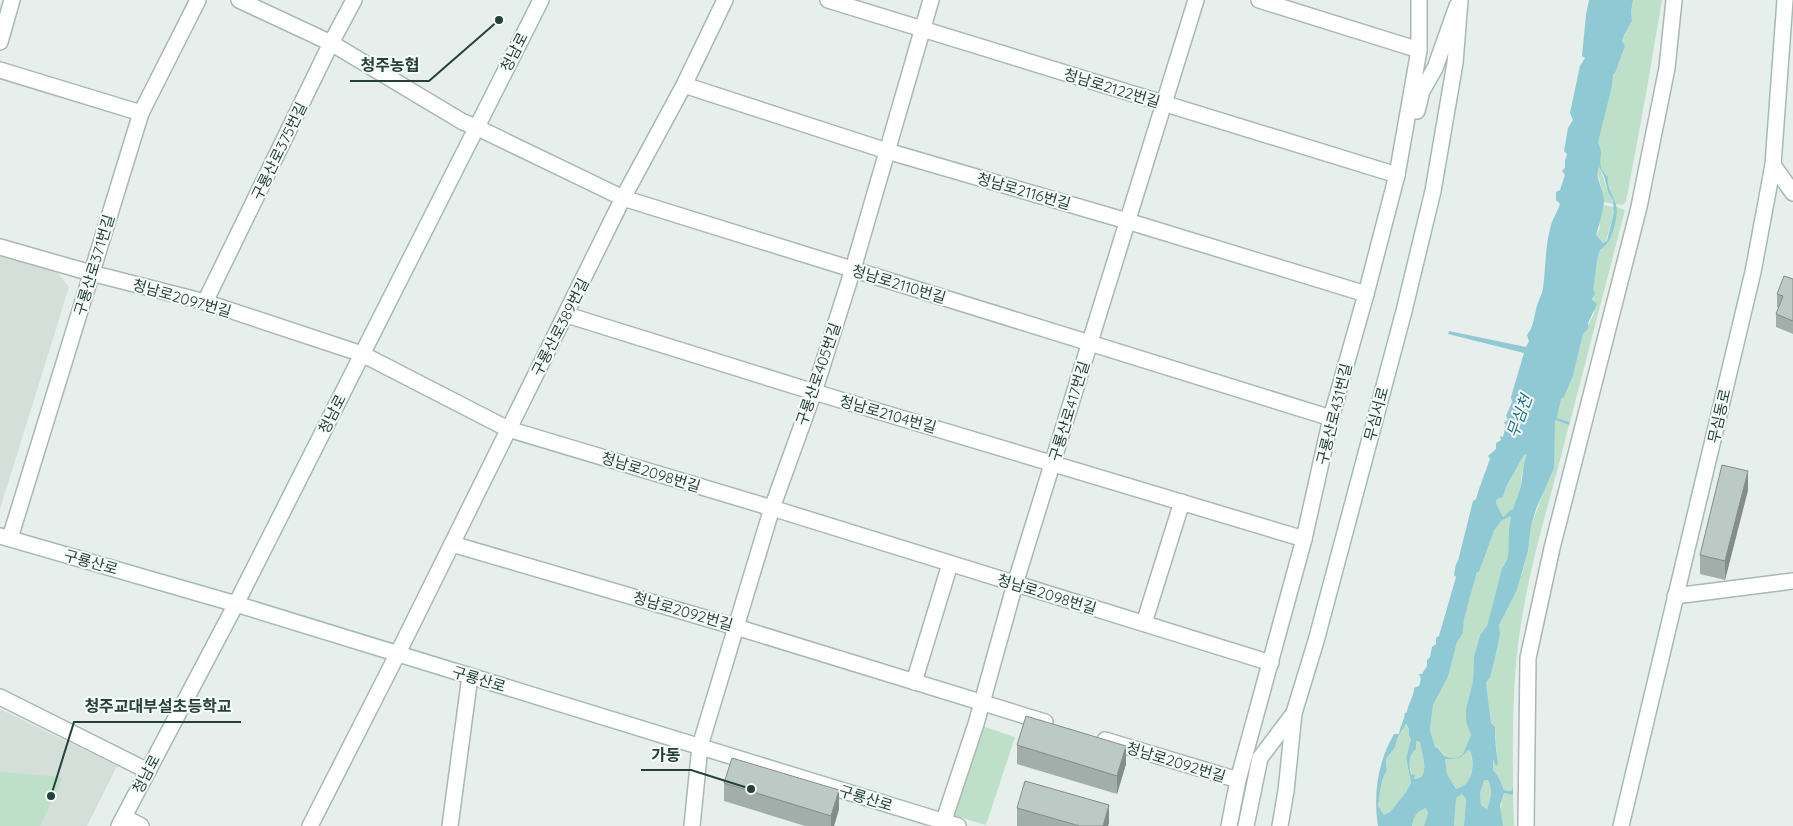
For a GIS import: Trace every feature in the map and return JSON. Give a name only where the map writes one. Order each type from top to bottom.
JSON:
[{"type":"street","points":[[0,42],[12,0]]},
{"type":"street","name":"구룡산로371번길","points":[[5,537],[141,113],[198,0]]},
{"type":"street","name":"청남로2110번길","points":[[239,0],[331,43],[463,122],[623,198],[1331,418]]},
{"type":"street","name":"구룡산로375번길","points":[[205,302],[331,43],[354,0]]},
{"type":"street","name":"청남로","points":[[122,822],[236,604],[541,0]]},
{"type":"street","name":"구룡산로389번길","points":[[310,826],[567,315],[623,198],[684,85],[726,0]]},
{"type":"street","name":"청남로2122번길","points":[[828,0],[1397,175]]},
{"type":"street","name":"구룡산로405번길","points":[[692,826],[700,746],[772,508],[814,392],[931,0]]},
{"type":"street","name":"구룡산로417번길","points":[[942,824],[976,724],[1015,584],[1196,0]]},
{"type":"street","points":[[1259,0],[1419,50]]},
{"type":"street","name":"구룡산로431번길","points":[[1229,826],[1238,780],[1304,539],[1331,418],[1397,175],[1419,50],[1419,0]]},
{"type":"street","points":[[1401,152],[1409,143],[1422,91],[1435,68],[1459,0]]},
{"type":"street","name":"무심서로","points":[[1280,826],[1286,791],[1294,713],[1321,622],[1404,311],[1433,191],[1454,64],[1459,0]]},
{"type":"street","points":[[1526,826],[1528,658],[1552,548],[1639,207],[1667,68],[1674,0]]},
{"type":"street","name":"무심동로","points":[[1621,826],[1753,272],[1773,165],[1785,0]]},
{"type":"street","points":[[0,70],[141,113]]},
{"type":"street","name":"청남로2116번길","points":[[684,85],[887,151],[1127,221],[1366,294]]},
{"type":"street","points":[[1773,165],[1793,193]]},
{"type":"street","name":"청남로2097번길","points":[[0,247],[91,273],[205,302],[362,354]]},
{"type":"street","name":"청남로2104번길","points":[[567,315],[814,392],[1304,539]]},
{"type":"street","name":"청남로2098번길","points":[[362,354],[508,429],[772,508],[1271,662]]},
{"type":"street","points":[[1144,623],[1182,502]]},
{"type":"street","name":"구룡산로","points":[[5,537],[236,604],[700,746],[942,824],[958,826]]},
{"type":"street","name":"청남로2092번길","points":[[452,544],[736,626],[1062,727]]},
{"type":"street","points":[[914,682],[950,564]]},
{"type":"street","points":[[1676,596],[1793,581]]},
{"type":"street","points":[[450,826],[470,676]]},
{"type":"street","points":[[0,697],[148,771]]},
{"type":"street","points":[[1246,826],[1260,758],[1294,713]]},
{"type":"street","name":"청남로2092번길","points":[[1089,735],[1238,780]]},
{"type":"street","points":[[122,822],[141,826]]},
{"type":"shaded area","points":[[0,255],[57,272],[69,287],[0,509]]},
{"type":"shaded area","points":[[0,709],[117,766],[87,826],[0,826]]},
{"type":"green space","points":[[1633,0],[1662,0],[1626,202],[1622,205],[1616,204],[1607,181],[1608,177],[1599,164],[1598,143],[1613,75],[1625,46],[1622,41],[1632,21]]},
{"type":"green space","points":[[1598,166],[1613,204],[1604,202],[1597,171]]},
{"type":"green space","points":[[1603,205],[1614,207],[1614,212],[1606,241],[1603,243],[1596,235],[1600,228],[1599,222]]},
{"type":"green space","points":[[1617,207],[1625,210],[1570,422],[1557,418],[1561,398],[1564,397],[1573,376],[1583,334],[1594,314],[1593,289],[1599,251],[1607,244],[1611,236]]},
{"type":"green space","points":[[1555,420],[1569,425],[1536,549],[1521,624],[1515,685],[1513,787],[1511,791],[1504,790],[1493,770],[1493,758],[1497,757],[1495,727],[1491,723],[1486,682],[1490,678],[1496,654],[1500,634],[1499,625],[1517,590],[1523,570],[1528,551],[1531,526],[1542,496]]},
{"type":"green space","points":[[1527,453],[1521,486],[1513,509],[1503,517],[1496,503],[1497,499],[1503,497],[1507,485]]},
{"type":"green space","points":[[1512,515],[1507,557],[1502,568],[1487,626],[1480,635],[1474,657],[1473,681],[1466,709],[1466,722],[1471,735],[1463,754],[1459,757],[1451,758],[1444,756],[1439,748],[1435,747],[1430,730],[1433,705],[1448,677],[1457,642],[1463,633],[1464,619],[1477,572],[1479,572],[1494,531],[1501,521]]},
{"type":"green space","points":[[976,724],[1015,737],[986,825],[945,813]]},
{"type":"green space","points":[[1405,724],[1409,729],[1411,739],[1406,758],[1411,783],[1390,812],[1384,815],[1378,806],[1381,783],[1387,770],[1386,762],[1388,756]]},
{"type":"green space","points":[[1416,741],[1420,742],[1424,770],[1423,775],[1414,779],[1410,759],[1416,748]]},
{"type":"green space","points":[[1469,748],[1472,761],[1471,775],[1465,784],[1456,789],[1447,774],[1445,759],[1457,759]]},
{"type":"green space","points":[[0,772],[63,777],[40,826],[0,826]]},
{"type":"green space","points":[[1484,779],[1488,780],[1491,791],[1487,809],[1481,805],[1480,793]]},
{"type":"green space","points":[[1504,793],[1513,795],[1514,826],[1503,826],[1501,822],[1500,810]]},
{"type":"green space","points":[[1462,794],[1466,799],[1464,826],[1454,826],[1456,798]]},
{"type":"green space","points":[[1426,808],[1428,813],[1424,826],[1412,826],[1416,815]]},
{"type":"water","name":"무심천","points":[[1589,0],[1633,0],[1632,21],[1622,41],[1625,46],[1613,75],[1598,143],[1601,152],[1601,168],[1608,177],[1609,186],[1617,206],[1615,224],[1608,242],[1599,253],[1593,289],[1595,294],[1592,299],[1597,304],[1588,323],[1588,329],[1583,334],[1573,376],[1564,397],[1561,399],[1557,418],[1570,422],[1569,425],[1555,420],[1554,468],[1536,509],[1531,526],[1528,551],[1517,590],[1499,625],[1500,634],[1496,654],[1490,678],[1486,682],[1491,723],[1495,727],[1498,764],[1496,766],[1493,759],[1493,770],[1504,790],[1511,791],[1513,787],[1513,795],[1504,793],[1500,806],[1503,826],[1464,826],[1466,799],[1462,794],[1456,798],[1454,826],[1424,826],[1428,813],[1426,808],[1416,815],[1412,826],[1378,826],[1376,802],[1378,778],[1384,755],[1394,734],[1399,734],[1414,688],[1419,686],[1421,679],[1419,674],[1422,674],[1427,666],[1427,660],[1430,657],[1432,647],[1436,644],[1436,638],[1439,636],[1456,577],[1454,575],[1456,564],[1473,501],[1476,499],[1490,459],[1488,456],[1496,449],[1496,443],[1501,440],[1500,436],[1503,437],[1506,425],[1504,423],[1508,420],[1506,416],[1512,402],[1511,397],[1524,353],[1448,334],[1449,331],[1526,347],[1529,341],[1527,335],[1532,326],[1542,294],[1549,233],[1560,204],[1556,200],[1556,192],[1560,190],[1565,175],[1562,171],[1565,168],[1567,154],[1564,151],[1568,128],[1573,120],[1570,113],[1580,66],[1585,58],[1582,56]],"holes":[[[1599,167],[1613,200],[1614,212],[1607,241],[1603,243],[1596,235],[1604,202],[1598,179]],[[1527,454],[1521,486],[1513,509],[1503,517],[1496,503],[1497,499],[1503,497],[1507,485],[1524,455]],[[1511,516],[1507,560],[1502,568],[1487,626],[1480,635],[1474,657],[1473,681],[1466,709],[1466,722],[1471,735],[1463,754],[1459,757],[1451,758],[1444,756],[1435,747],[1430,730],[1433,705],[1448,677],[1457,642],[1463,633],[1464,619],[1477,572],[1479,572],[1494,531],[1501,521]],[[1406,724],[1411,739],[1406,758],[1411,783],[1390,812],[1384,815],[1378,806],[1381,783],[1387,770],[1387,759],[1395,747],[1398,737]],[[1416,741],[1420,742],[1424,770],[1423,775],[1414,779],[1415,775],[1411,774],[1410,764],[1410,757],[1416,749]],[[1469,749],[1473,766],[1469,779],[1464,785],[1456,789],[1447,774],[1445,759],[1459,758]],[[1484,780],[1488,780],[1491,791],[1490,802],[1487,809],[1481,805],[1480,793]]]},
{"type":"building","points":[[1784,276],[1793,279],[1793,321],[1776,314],[1783,296],[1777,294]]},
{"type":"building","points":[[1722,465],[1748,471],[1725,561],[1700,555]]},
{"type":"building","points":[[1026,716],[1126,746],[1117,776],[1017,745]]},
{"type":"building","points":[[732,758],[839,790],[831,816],[724,783]]},
{"type":"building","points":[[1025,781],[1109,805],[1103,826],[1080,826],[1017,808]]},
{"type":"place","name":"청주농협","points":[[499,20]]},
{"type":"place","name":"가동","points":[[751,789]]},
{"type":"place","name":"청주교대부설초등학교","points":[[51,796]]}]
